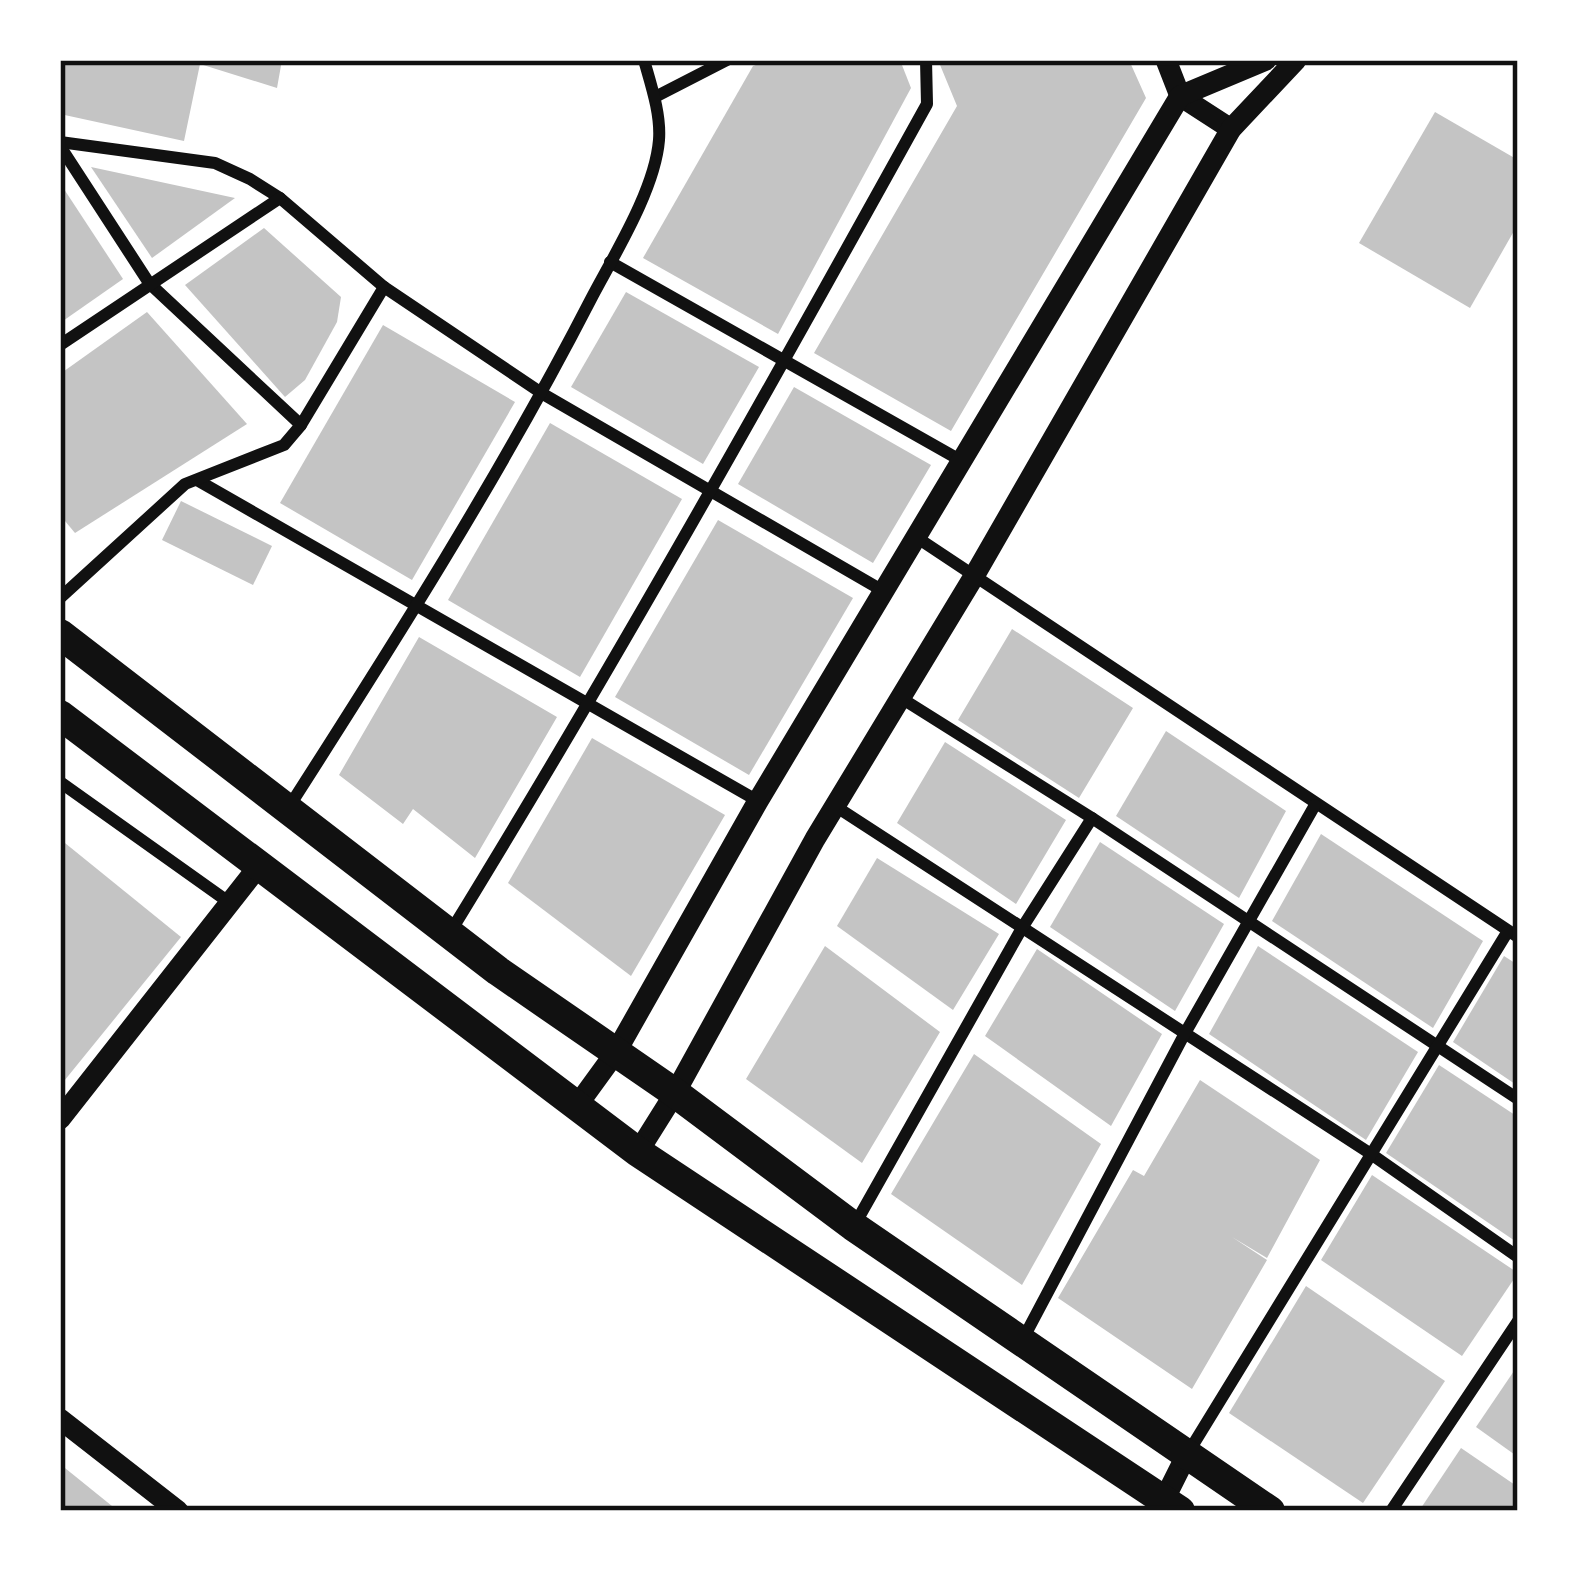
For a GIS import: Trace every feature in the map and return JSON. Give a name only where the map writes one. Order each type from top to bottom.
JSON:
[{"type":"main road","points":[[60,634],[498,971],[853,1226],[1270,1511]]},
{"type":"main road","points":[[60,715],[638,1152],[1167,1507]]},
{"type":"street","points":[[287,811],[418,605],[543,394],[651,176],[660,140],[644,60]]},
{"type":"street","points":[[655,98],[727,60]]},
{"type":"street","points":[[451,932],[590,705],[927,104],[926,60]]},
{"type":"street","points":[[1166,60],[1180,96],[1231,129]]},
{"type":"street","points":[[576,1106],[616,1052],[758,801],[1180,96],[1266,60]]},
{"type":"street","points":[[638,1152],[1231,129],[1296,60]]},
{"type":"street","points":[[60,144],[215,163],[280,198],[384,287],[543,394],[886,593]]},
{"type":"street","points":[[60,144],[149,283],[301,425]]},
{"type":"street","points":[[60,345],[280,198]]},
{"type":"street","points":[[610,262],[960,460]]},
{"type":"street","points":[[60,598],[185,484],[284,445],[301,425],[384,287]]},
{"type":"street","points":[[197,480],[758,801]]},
{"type":"street","points":[[916,537],[1513,934],[1187,1454],[1167,1507]]},
{"type":"street","points":[[901,698],[1518,1099]]},
{"type":"street","points":[[60,782],[230,903]]},
{"type":"street","points":[[835,806],[1371,1154],[1518,1257]]},
{"type":"street","points":[[1022,1342],[1184,1035],[1316,806]]},
{"type":"street","points":[[853,1226],[1022,928],[1092,818]]},
{"type":"street","points":[[60,1118],[258,866]]},
{"type":"street","points":[[1391,1511],[1518,1321]]},
{"type":"street","points":[[60,1419],[149,1502],[178,1511]]},
{"type":"building","points":[[60,60],[282,60],[277,88],[200,64],[184,141],[60,114]]},
{"type":"building","points":[[769,60],[900,60],[911,88],[778,334],[643,258],[753,66]]},
{"type":"building","points":[[938,60],[1129,60],[1146,98],[951,431],[814,353],[957,106]]},
{"type":"building","points":[[1435,112],[1518,160],[1518,224],[1470,308],[1359,243]]},
{"type":"building","points":[[91,167],[235,198],[152,258]]},
{"type":"building","points":[[60,183],[123,279],[60,323]]},
{"type":"building","points":[[264,228],[341,297],[337,322],[305,380],[285,397],[185,285]]},
{"type":"building","points":[[626,292],[759,367],[703,464],[571,387]]},
{"type":"building","points":[[147,312],[247,424],[75,533],[60,515],[60,374]]},
{"type":"building","points":[[383,325],[515,402],[412,580],[280,503]]},
{"type":"building","points":[[794,387],[931,465],[873,563],[738,484]]},
{"type":"building","points":[[550,423],[682,499],[580,677],[448,600]]},
{"type":"building","points":[[181,501],[272,546],[253,585],[162,540]]},
{"type":"building","points":[[718,520],[853,598],[749,775],[615,697]]},
{"type":"building","points":[[1012,629],[1133,708],[1079,798],[958,720]]},
{"type":"building","points":[[419,637],[557,717],[475,858],[413,809],[403,824],[339,775]]},
{"type":"building","points":[[1166,731],[1286,811],[1239,898],[1116,816]]},
{"type":"building","points":[[592,738],[725,815],[631,976],[508,883]]},
{"type":"building","points":[[945,742],[1066,820],[1016,904],[897,823]]},
{"type":"building","points":[[1321,834],[1483,941],[1433,1028],[1272,921]]},
{"type":"building","points":[[60,839],[181,937],[60,1086]]},
{"type":"building","points":[[1100,842],[1224,924],[1175,1011],[1050,927]]},
{"type":"building","points":[[877,858],[999,934],[953,1010],[837,926]]},
{"type":"building","points":[[825,946],[940,1032],[862,1163],[746,1079]]},
{"type":"building","points":[[1258,946],[1418,1052],[1366,1140],[1209,1034]]},
{"type":"building","points":[[1037,949],[1162,1034],[1111,1126],[985,1036]]},
{"type":"building","points":[[1504,956],[1518,965],[1518,1086],[1453,1042]]},
{"type":"building","points":[[974,1054],[1101,1144],[1022,1285],[891,1194]]},
{"type":"building","points":[[1439,1065],[1518,1117],[1518,1243],[1386,1153]]},
{"type":"building","points":[[1200,1080],[1320,1160],[1267,1258],[1232,1237],[1267,1260],[1192,1389],[1058,1298],[1133,1170],[1144,1176]]},
{"type":"building","points":[[1372,1175],[1518,1273],[1462,1356],[1321,1260]]},
{"type":"building","points":[[1306,1286],[1445,1381],[1363,1503],[1229,1413]]},
{"type":"building","points":[[1518,1365],[1518,1457],[1476,1427]]},
{"type":"building","points":[[1461,1448],[1518,1487],[1518,1511],[1419,1511]]},
{"type":"building","points":[[60,1464],[112,1506],[108,1511],[60,1511]]}]
